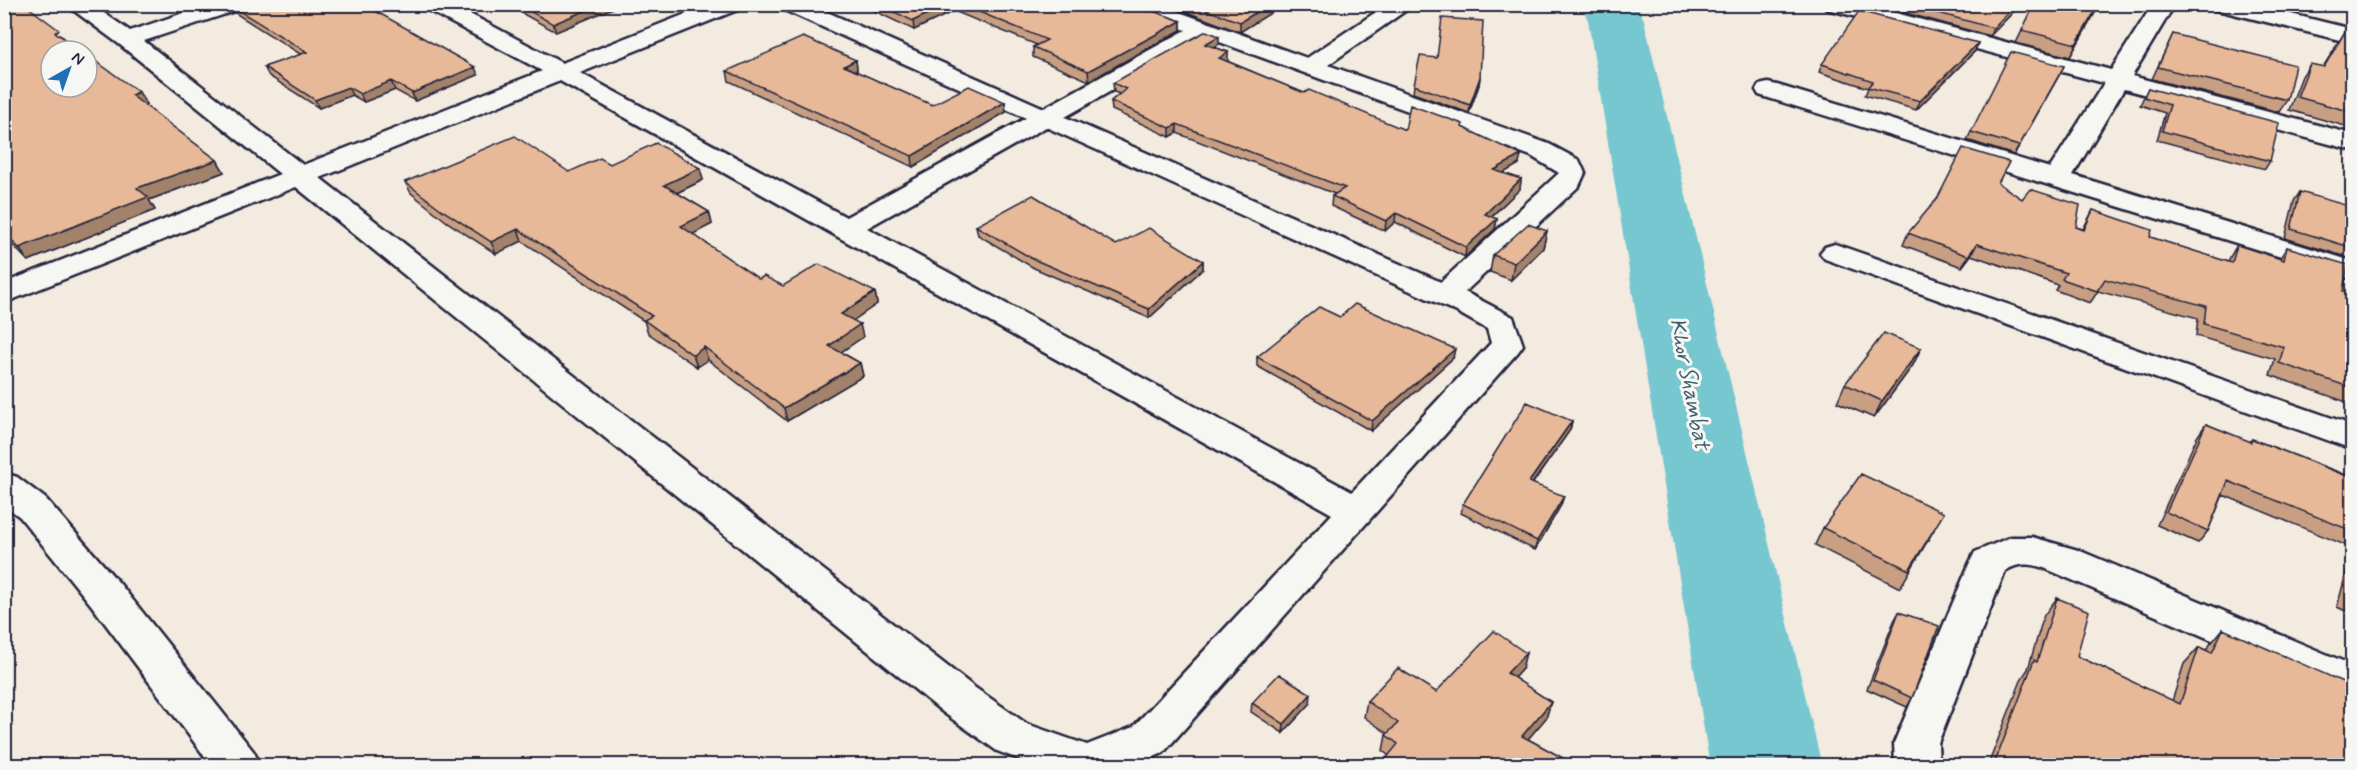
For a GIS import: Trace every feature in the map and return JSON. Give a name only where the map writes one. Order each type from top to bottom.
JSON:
[{"type":"street","points":[[76,4],[127,39],[959,700],[1012,738],[1087,764],[1148,740],[1507,345],[1502,324],[1445,295],[790,4]]},
{"type":"street","points":[[127,39],[233,4]]},
{"type":"street","points":[[434,4],[846,228],[1059,349],[1355,510]]},
{"type":"street","points":[[4,294],[732,4]]},
{"type":"street","points":[[1135,4],[1539,150],[1569,166],[1572,173],[1569,180],[1445,295]]},
{"type":"street","points":[[1311,66],[1404,4]]},
{"type":"street","points":[[1835,4],[2352,142]]},
{"type":"street","points":[[2057,179],[2164,4]]},
{"type":"street","points":[[2220,4],[2352,36]]},
{"type":"street","points":[[846,228],[1204,30]]},
{"type":"street","points":[[1768,90],[2352,270]]},
{"type":"street","points":[[1835,253],[2352,437]]},
{"type":"street","points":[[4,486],[33,508],[238,765]]},
{"type":"street","points":[[1917,765],[1916,743],[1989,562],[2003,552],[2022,550],[2041,552],[2076,565],[2352,683]]},
{"type":"building","points":[[4,4],[24,4],[59,30],[55,32],[65,39],[39,39],[39,99],[99,99],[99,64],[139,92],[131,95],[217,160],[137,188],[148,197],[19,248],[4,233]]},
{"type":"building","points":[[234,4],[363,4],[475,67],[412,93],[391,81],[360,94],[348,87],[315,100],[264,67],[307,52],[231,6]]},
{"type":"building","points":[[517,4],[601,4],[553,24]]},
{"type":"building","points":[[878,4],[948,4],[913,21]]},
{"type":"building","points":[[960,4],[1133,4],[1181,21],[1088,71],[1033,47],[1047,40]]},
{"type":"building","points":[[1190,4],[1270,4],[1240,22]]},
{"type":"building","points":[[1905,4],[2016,4],[1993,28]]},
{"type":"building","points":[[2035,4],[2099,4],[2076,44],[2022,30]]},
{"type":"building","points":[[1859,11],[1978,43],[1920,101],[1868,87],[1873,81],[1822,64]]},
{"type":"building","points":[[1442,18],[1483,21],[1480,77],[1470,105],[1414,85],[1420,56],[1437,58]]},
{"type":"building","points":[[2346,30],[2352,31],[2352,112],[2297,97],[2310,64],[2324,67]]},
{"type":"building","points":[[1206,31],[1219,36],[1205,44],[1228,52],[1219,58],[1304,93],[1309,90],[1405,130],[1410,105],[1463,124],[1462,127],[1521,155],[1494,170],[1521,179],[1485,214],[1497,219],[1466,247],[1396,213],[1386,221],[1332,196],[1345,188],[1177,124],[1170,128],[1111,101],[1126,89],[1113,83]]},
{"type":"building","points":[[2173,34],[2295,65],[2287,100],[2158,67]]},
{"type":"building","points":[[803,37],[856,60],[844,66],[932,105],[969,86],[1005,102],[912,156],[727,71]]},
{"type":"building","points":[[2011,52],[2064,66],[2019,146],[1971,132]]},
{"type":"building","points":[[2148,88],[2279,123],[2270,161],[2162,131],[2170,105],[2144,97]]},
{"type":"building","points":[[515,136],[569,172],[600,158],[610,164],[656,143],[700,168],[664,185],[709,212],[681,226],[759,279],[764,276],[783,286],[819,264],[875,292],[841,314],[860,324],[829,346],[860,363],[784,408],[704,347],[693,355],[644,320],[652,316],[518,229],[491,242],[405,182]]},
{"type":"building","points":[[1963,148],[2009,162],[1998,183],[2022,199],[2030,189],[2080,205],[2076,227],[2084,230],[2093,210],[2152,230],[2150,237],[2232,263],[2237,245],[2284,260],[2287,247],[2348,265],[2343,291],[2352,294],[2352,388],[2279,363],[2284,347],[2204,324],[2206,306],[2105,279],[2097,291],[2062,279],[2066,273],[1977,244],[1968,256],[1908,233],[1937,199]]},
{"type":"building","points":[[2300,192],[2352,207],[2350,247],[2291,229]]},
{"type":"building","points":[[1033,195],[1116,245],[1149,228],[1203,261],[1149,309],[1033,259],[976,226]]},
{"type":"building","points":[[1528,224],[1547,231],[1514,263],[1493,255]]},
{"type":"building","points":[[1355,304],[1455,349],[1372,421],[1257,357],[1319,307],[1340,317]]},
{"type":"building","points":[[1884,333],[1921,348],[1882,401],[1845,384]]},
{"type":"building","points":[[1527,402],[1572,421],[1529,482],[1564,496],[1537,541],[1463,504]]},
{"type":"building","points":[[2206,424],[2251,442],[2252,439],[2352,478],[2352,531],[2228,481],[2208,531],[2166,512]]},
{"type":"building","points":[[1861,474],[1944,513],[1909,570],[1823,528]]},
{"type":"building","points":[[2352,580],[2352,596],[2349,595]]},
{"type":"building","points":[[2057,598],[2089,611],[2077,656],[2180,704],[2199,647],[2212,653],[2223,629],[2352,686],[2352,765],[1994,765],[2034,660],[2037,662]]},
{"type":"building","points":[[1899,612],[1939,626],[1912,698],[1873,680]]},
{"type":"building","points":[[1494,631],[1526,653],[1507,673],[1551,702],[1522,736],[1563,758],[1559,765],[1381,765],[1398,744],[1386,735],[1398,723],[1367,701],[1398,668],[1436,692]]},
{"type":"building","points":[[1279,674],[1311,694],[1284,724],[1252,703]]},
{"type":"waterway","name":"Khor Shambat","points":[[1609,4],[1616,20],[1766,766]]}]
